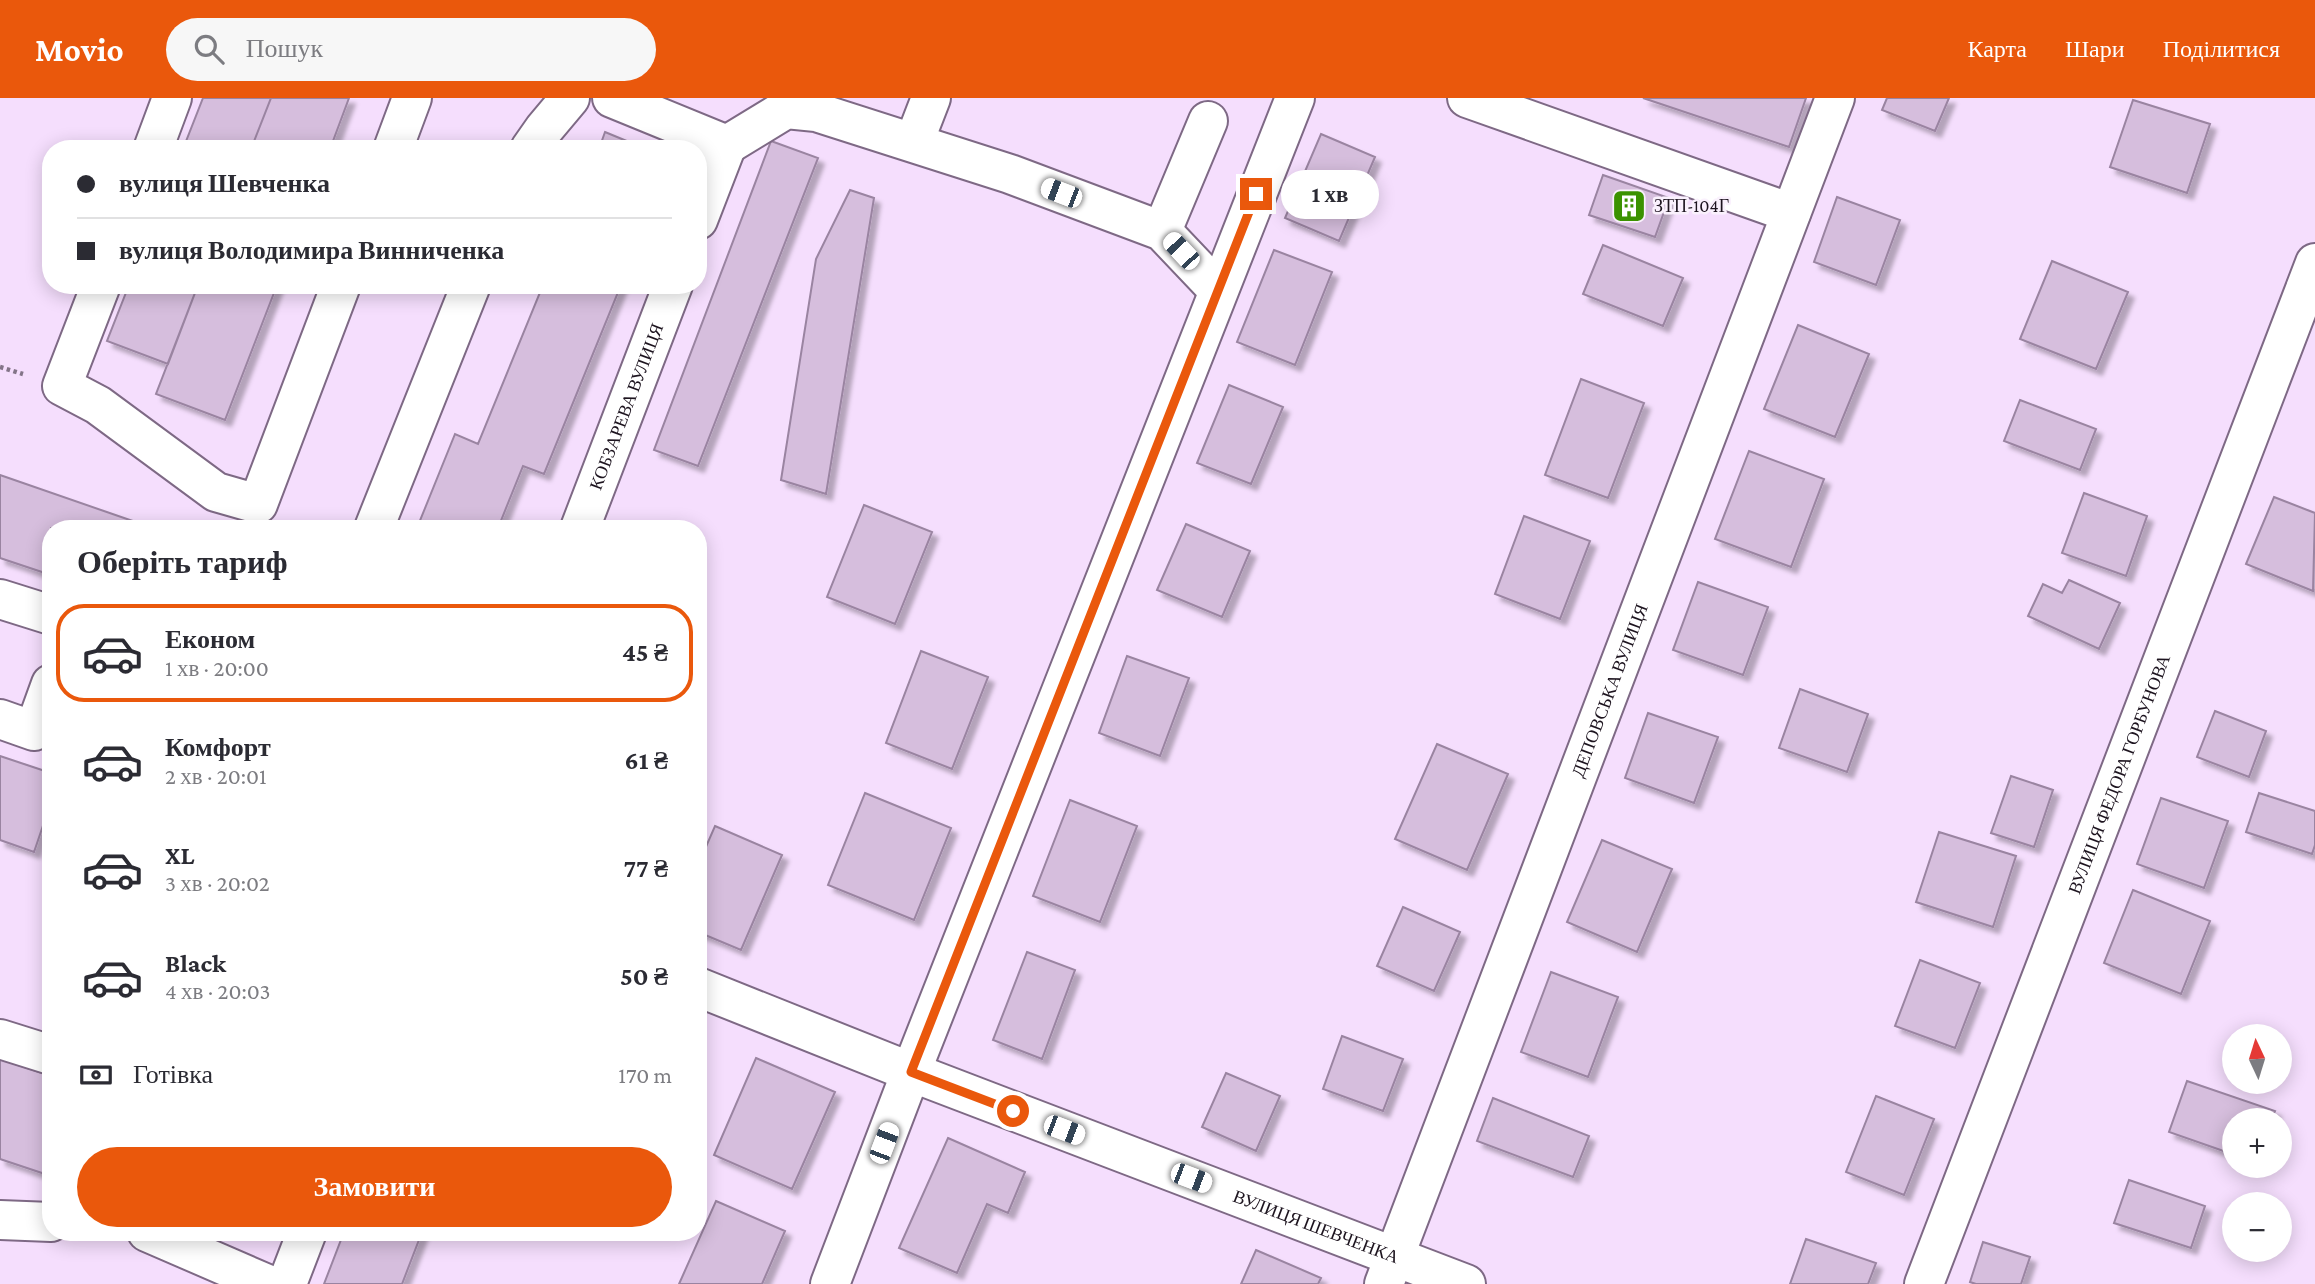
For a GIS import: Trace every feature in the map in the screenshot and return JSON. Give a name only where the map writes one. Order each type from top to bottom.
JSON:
[{"type":"street","points":[[156,140],[172,98]]},
{"type":"street","points":[[396,140],[412,98]]},
{"type":"street","points":[[536,140],[570,98]]},
{"type":"street","points":[[612,98],[727,145]]},
{"type":"street","points":[[914,142],[931,98]]},
{"type":"street","points":[[830,1284],[1295,98]]},
{"type":"street","points":[[1467,98],[1791,214]]},
{"type":"street","name":"ДЕПОВСЬКА ВУЛИЦЯ","points":[[1389,1270],[1835,98]]},
{"type":"street","points":[[707,197],[727,145],[786,109],[816,112],[1010,174],[1162,231],[1218,290]]},
{"type":"street","points":[[1162,231],[1208,121]]},
{"type":"street","name":"ВУЛИЦЯ ФЕДОРА ГОРБУНОВА","points":[[1924,1284],[2315,263]]},
{"type":"street","points":[[98,294],[62,386],[98,405],[216,492],[258,505],[338,294]]},
{"type":"street","points":[[377,520],[467,294]]},
{"type":"street","name":"КОБЗАРЕВА ВУЛИЦЯ","points":[[583,520],[670,294]]},
{"type":"street","points":[[0,599],[42,612]]},
{"type":"street","points":[[0,719],[34,730],[42,708]]},
{"type":"street","name":"ВУЛИЦЯ ШЕВЧЕНКА","points":[[707,992],[911,1072],[1389,1270],[1466,1284]]},
{"type":"street","points":[[0,1039],[42,1052]]},
{"type":"street","points":[[0,1220],[42,1222]]},
{"type":"street","points":[[168,1241],[267,1284]]},
{"type":"street","points":[[287,1284],[304,1241]]},
{"type":"building","points":[[203,98],[271,98],[255,140],[187,140]]},
{"type":"building","points":[[271,98],[349,98],[333,140],[255,140]]},
{"type":"building","points":[[1643,98],[1806,98],[1789,147]]},
{"type":"building","points":[[1887,98],[1949,98],[1935,131],[1882,110]]},
{"type":"building","points":[[2133,100],[2210,124],[2187,193],[2110,167]]},
{"type":"building","points":[[605,132],[624,140],[602,140]]},
{"type":"building","points":[[1321,134],[1375,157],[1339,241],[1285,218]]},
{"type":"building","points":[[771,141],[818,158],[698,466],[654,450]]},
{"type":"building","name":"ЗТП-104Г","points":[[1603,175],[1669,198],[1655,237],[1589,215]]},
{"type":"building","points":[[850,190],[874,198],[826,494],[781,480],[816,259]]},
{"type":"building","points":[[1837,197],[1900,220],[1876,285],[1814,262]]},
{"type":"building","points":[[1603,245],[1683,278],[1663,326],[1583,294]]},
{"type":"building","points":[[1274,250],[1332,272],[1295,365],[1237,342]]},
{"type":"building","points":[[2052,261],[2128,292],[2096,369],[2020,339]]},
{"type":"building","points":[[125,294],[195,294],[168,364],[107,341]]},
{"type":"building","points":[[195,294],[274,294],[225,420],[156,394]]},
{"type":"building","points":[[539,294],[617,294],[544,474],[523,466],[501,520],[420,520],[455,434],[478,444]]},
{"type":"building","points":[[1798,325],[1869,354],[1835,437],[1764,409]]},
{"type":"building","points":[[1581,379],[1644,403],[1608,498],[1545,475]]},
{"type":"building","points":[[1229,385],[1283,407],[1251,484],[1197,463]]},
{"type":"building","points":[[2020,400],[2096,429],[2080,470],[2004,441]]},
{"type":"building","points":[[1749,451],[1824,479],[1791,567],[1715,539]]},
{"type":"building","points":[[0,475],[130,520],[42,520],[42,572],[0,558]]},
{"type":"building","points":[[2084,493],[2147,516],[2126,576],[2062,553]]},
{"type":"building","points":[[2274,497],[2315,513],[2313,591],[2246,564]]},
{"type":"building","points":[[864,505],[932,532],[895,624],[827,597]]},
{"type":"building","points":[[1524,516],[1590,541],[1560,619],[1495,594]]},
{"type":"building","points":[[1186,524],[1250,551],[1222,617],[1157,590]]},
{"type":"building","points":[[2069,580],[2120,603],[2099,649],[2028,616],[2043,584],[2062,593]]},
{"type":"building","points":[[1698,582],[1768,607],[1743,675],[1673,650]]},
{"type":"building","points":[[921,651],[988,677],[952,769],[886,743]]},
{"type":"building","points":[[1127,656],[1189,678],[1160,756],[1099,733]]},
{"type":"building","points":[[1800,689],[1868,714],[1847,772],[1779,748]]},
{"type":"building","points":[[2215,711],[2266,731],[2249,777],[2197,757]]},
{"type":"building","points":[[1648,713],[1718,737],[1694,803],[1625,778]]},
{"type":"building","points":[[1437,744],[1508,774],[1467,870],[1395,839]]},
{"type":"building","points":[[0,756],[42,770],[42,828],[34,852],[0,840]]},
{"type":"building","points":[[2011,776],[2053,790],[2034,847],[1991,833]]},
{"type":"building","points":[[865,793],[951,828],[914,920],[828,885]]},
{"type":"building","points":[[2259,793],[2315,811],[2315,845],[2312,854],[2246,832]]},
{"type":"building","points":[[2161,798],[2228,821],[2204,888],[2137,864]]},
{"type":"building","points":[[1070,800],[1137,826],[1100,922],[1033,896]]},
{"type":"building","points":[[715,826],[782,855],[741,950],[707,936],[707,844]]},
{"type":"building","points":[[1939,832],[2016,856],[1993,927],[1916,902]]},
{"type":"building","points":[[1602,840],[1672,869],[1637,952],[1567,922]]},
{"type":"building","points":[[2133,890],[2210,921],[2181,994],[2104,963]]},
{"type":"building","points":[[1403,907],[1460,932],[1434,991],[1377,966]]},
{"type":"building","points":[[1027,952],[1075,970],[1042,1059],[993,1040]]},
{"type":"building","points":[[1920,960],[1980,983],[1955,1048],[1895,1026]]},
{"type":"building","points":[[1551,972],[1618,997],[1588,1077],[1521,1052]]},
{"type":"building","points":[[1342,1036],[1403,1059],[1383,1111],[1323,1089]]},
{"type":"building","points":[[756,1058],[835,1092],[792,1189],[714,1155]]},
{"type":"building","points":[[0,1059],[42,1073],[42,1173],[0,1159]]},
{"type":"building","points":[[1226,1073],[1280,1096],[1256,1151],[1202,1127]]},
{"type":"building","points":[[2187,1081],[2266,1108],[2222,1108],[2222,1150],[2169,1132]]},
{"type":"building","points":[[1876,1096],[1934,1119],[1904,1195],[1846,1172]]},
{"type":"building","points":[[1493,1098],[1589,1136],[1573,1177],[1477,1141]]},
{"type":"building","points":[[948,1138],[1025,1172],[1008,1213],[987,1204],[957,1273],[899,1248]]},
{"type":"building","points":[[2129,1180],[2205,1206],[2191,1248],[2114,1223]]},
{"type":"building","points":[[716,1201],[785,1231],[762,1284],[679,1284],[698,1241],[707,1241],[707,1221]]},
{"type":"building","points":[[1806,1239],[1876,1263],[1868,1284],[1790,1284]]},
{"type":"building","points":[[341,1241],[419,1241],[402,1284],[324,1284]]},
{"type":"building","points":[[1983,1242],[2030,1257],[2021,1284],[1970,1282]]},
{"type":"building","points":[[1256,1250],[1321,1278],[1318,1284],[1241,1284]]},
{"type":"place","name":"ЗТП-104Г","points":[[1629,206]]},
{"type":"route","points":[[1013,1111],[911,1072],[1256,194]]}]
